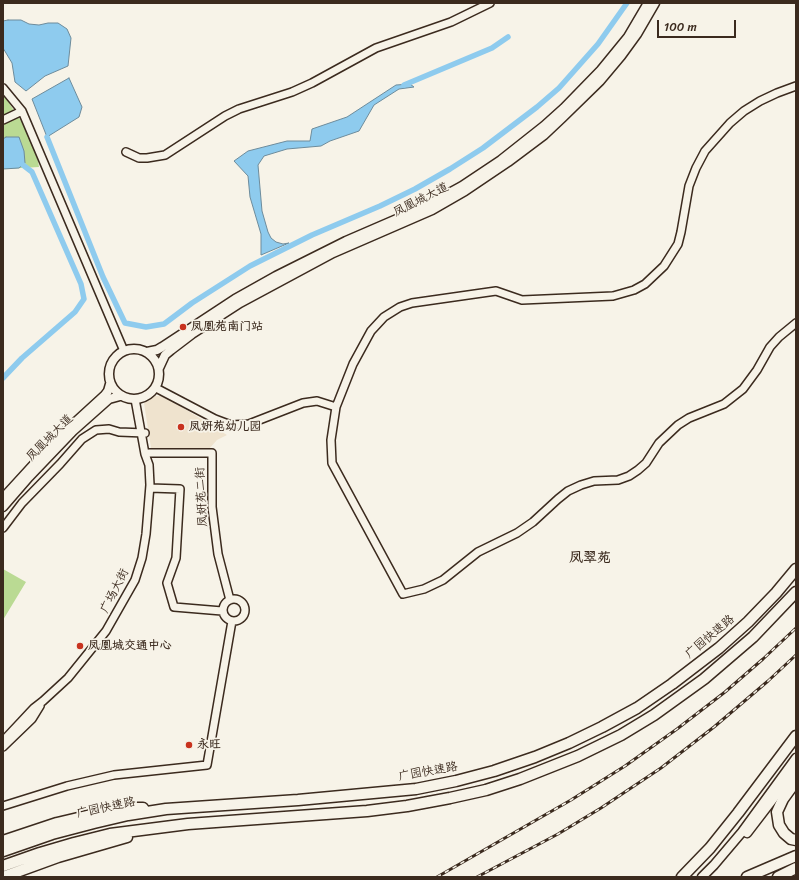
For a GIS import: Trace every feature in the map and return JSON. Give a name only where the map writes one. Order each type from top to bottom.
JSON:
[{"type":"highway","name":"广园快速路","points":[[3,851],[52,834],[94,823],[166,809],[298,800],[416,789],[494,771],[535,757],[602,727],[637,708],[672,684],[719,648],[742,627],[776,593],[796,569]]},
{"type":"highway","points":[[4,866],[40,853],[110,834],[188,824],[367,811],[407,806],[486,790],[520,779],[578,756],[620,735],[654,715],[704,679],[753,637],[796,592]]},
{"type":"highway","points":[[682,877],[710,848],[796,736]]},
{"type":"highway","points":[[796,781],[783,799],[777,812],[779,825],[784,833],[791,840],[796,840]]},
{"type":"highway","points":[[3,841],[57,823],[95,814],[126,808],[166,809]]},
{"type":"highway","points":[[3,876],[58,857],[118,840],[148,828]]},
{"type":"highway","points":[[747,877],[796,856]]},
{"type":"highway","points":[[778,877],[796,868]]},
{"type":"main road","name":"凤凰城大道","points":[[147,352],[157,350],[229,303],[276,276],[346,241],[420,209],[462,186],[501,160],[531,138],[554,118],[601,70],[628,37],[648,3]]},
{"type":"main road","name":"凤凰城大道","points":[[159,368],[165,355],[171,350],[198,330],[240,303],[333,253],[432,210],[508,162],[562,118],[600,81],[637,34],[655,3]]},
{"type":"main road","points":[[138,349],[147,352],[155,359],[159,368],[160,378],[156,388],[149,395],[138,399],[130,399],[120,396],[110,384],[109,370],[113,361],[124,351],[138,349]]},
{"type":"main road","name":"凤凰城大道","points":[[3,498],[58,438],[104,395],[110,384]]},
{"type":"main road","name":"凤凰城大道","points":[[3,507],[29,477],[73,431],[109,399],[120,396]]},
{"type":"main road","points":[[702,877],[742,832],[796,758]]},
{"type":"main road","points":[[710,877],[756,822],[796,769]]},
{"type":"street","points":[[126,152],[139,158],[165,155],[225,116],[239,109],[292,92],[312,83],[376,48],[451,22],[490,3]]},
{"type":"street","points":[[796,86],[760,101],[744,111],[730,123],[705,151],[689,186],[678,244],[664,266],[645,284],[634,290],[613,296],[522,300],[496,291],[412,303],[400,307],[384,317],[371,331],[353,364],[336,407],[331,440],[332,463],[403,594],[424,589],[443,580],[478,552],[517,533],[533,522],[568,491],[594,481],[618,480],[629,476],[638,470],[646,463],[659,442],[678,425],[689,418],[724,404],[743,389],[758,370],[770,347],[779,337],[796,323]]},
{"type":"street","points":[[3,88],[22,111],[124,351]]},
{"type":"street","points":[[3,120],[22,111]]},
{"type":"street","points":[[156,388],[215,419],[231,425],[249,424],[303,403],[317,401],[336,407]]},
{"type":"street","name":"广场大街","points":[[3,741],[34,708],[68,678],[106,631],[135,580],[142,558],[145,540],[150,488],[149,466],[138,399]]},
{"type":"street","points":[[3,528],[22,503],[82,439],[96,430],[109,429],[119,432],[144,433]]},
{"type":"street","name":"广场大街","points":[[144,433],[149,453],[149,466]]},
{"type":"street","name":"凤妍苑二街","points":[[149,453],[212,453],[212,507],[218,554],[230,600]]},
{"type":"street","points":[[150,488],[180,489],[176,558],[167,583],[174,607],[222,611]]},
{"type":"street","points":[[234,599],[241,602],[244,608],[244,615],[239,620],[232,621],[225,618],[222,611],[224,604],[230,600],[234,599]]},
{"type":"street","points":[[3,806],[67,786],[114,775],[207,765],[232,621]]},
{"type":"street","name":"广场大街","points":[[3,747],[32,719],[43,701]]},
{"type":"shaded area","name":"凤妍苑幼儿园","points":[[155,396],[164,396],[227,435],[217,440],[208,450],[154,452],[151,448],[144,403]]},
{"type":"green space","points":[[3,94],[25,127],[39,167],[3,169]]},
{"type":"green space","points":[[3,569],[26,582],[3,620]]},
{"type":"water","points":[[21,20],[29,24],[39,25],[58,23],[67,29],[71,38],[68,66],[45,76],[26,91],[15,82],[12,63],[3,48],[3,21]]},
{"type":"water","points":[[69,78],[82,107],[79,117],[47,137],[32,99]]},
{"type":"water","points":[[410,84],[414,87],[399,89],[374,105],[359,131],[330,141],[321,146],[287,149],[264,156],[258,165],[262,211],[268,232],[271,238],[276,242],[283,244],[289,243],[261,255],[261,234],[250,197],[248,176],[234,161],[248,151],[287,141],[310,141],[312,129],[347,117],[396,85]]},
{"type":"water","points":[[6,137],[19,137],[24,151],[25,163],[19,168],[3,169],[3,139]]},
{"type":"waterway","points":[[47,137],[103,277],[125,323],[146,327],[164,324],[192,303],[250,266],[312,235],[380,206],[415,189],[483,148],[537,107],[559,88],[598,44],[627,3]]},
{"type":"waterway","points":[[404,85],[492,48],[508,37]]},
{"type":"waterway","points":[[3,378],[22,358],[75,312],[84,299],[81,284],[32,172],[23,165]]},
{"type":"railway","points":[[437,877],[571,800],[625,766],[725,692],[796,628]]},
{"type":"railway","points":[[477,877],[558,834],[601,808],[661,768],[714,727],[796,655]]},
{"type":"place","name":"凤凰苑南门站","points":[[183,327]]},
{"type":"place","name":"凤妍苑幼儿园","points":[[181,427]]},
{"type":"place","name":"凤凰城交通中心","points":[[80,646]]},
{"type":"place","name":"永旺","points":[[189,745]]},
{"type":"district","name":"凤翠苑","points":[[590,558]]}]
